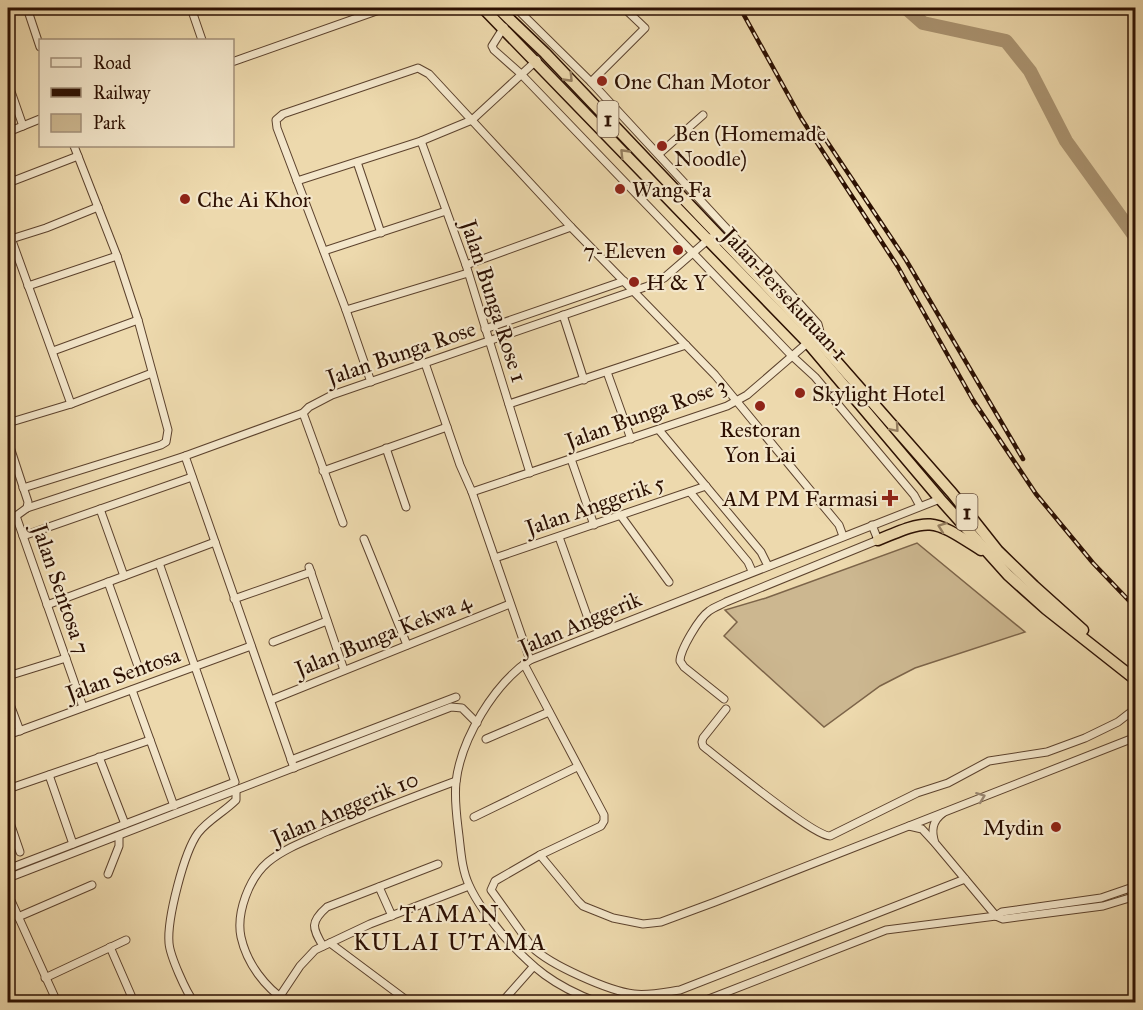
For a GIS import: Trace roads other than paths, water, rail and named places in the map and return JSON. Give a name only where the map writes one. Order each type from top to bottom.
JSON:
[{"type":"highway","name":"Jalan Persekutuan 1","points":[[483,8],[536,60],[707,241],[758,276]]},
{"type":"highway","name":"Jalan Persekutuan 1","points":[[498,8],[545,53],[758,276],[940,499],[992,557],[1046,609],[1136,680]]},
{"type":"highway","name":"Jalan Persekutuan 1","points":[[812,340],[952,493],[998,550],[1093,639],[1136,671]]},
{"type":"highway","points":[[878,540],[918,525],[936,524],[944,526],[992,557]]},
{"type":"street","points":[[27,8],[39,44]]},
{"type":"street","points":[[191,8],[202,39]]},
{"type":"street","points":[[234,61],[385,8]]},
{"type":"street","points":[[516,8],[591,82],[659,154],[758,276],[771,272],[818,324],[820,332],[812,340]]},
{"type":"street","points":[[591,82],[645,28],[624,8]]},
{"type":"street","points":[[504,27],[492,46],[791,355],[815,377],[915,495],[920,506]]},
{"type":"street","points":[[297,181],[421,141],[472,120],[520,73],[545,53]]},
{"type":"street","points":[[371,381],[276,128],[276,120],[283,114],[414,69],[422,69],[571,227],[687,345],[737,401],[839,525],[843,536]]},
{"type":"street","points":[[8,82],[23,126]]},
{"type":"street","points":[[659,154],[703,115]]},
{"type":"street","points":[[8,132],[39,119]]},
{"type":"street","name":"Jalan Bunga Rose 1","points":[[421,141],[467,269],[530,473]]},
{"type":"street","points":[[23,488],[166,442],[168,430],[138,320],[117,256],[74,147]]},
{"type":"street","points":[[8,183],[78,156]]},
{"type":"street","points":[[357,162],[381,232]]},
{"type":"street","points":[[71,404],[9,239],[46,228],[98,207]]},
{"type":"street","points":[[324,251],[446,211]]},
{"type":"street","points":[[346,310],[467,269],[571,227]]},
{"type":"street","name":"Jalan Bunga Rose","points":[[8,519],[27,508],[185,456],[303,413],[309,407],[332,395],[648,286],[664,278],[717,232]]},
{"type":"street","points":[[28,286],[117,256]]},
{"type":"street","points":[[485,329],[624,281]]},
{"type":"street","points":[[563,315],[584,380]]},
{"type":"street","points":[[53,351],[138,320]]},
{"type":"street","name":"Jalan Bunga Rose 3","points":[[472,492],[659,430],[737,401],[812,340]]},
{"type":"street","points":[[509,404],[687,345]]},
{"type":"street","points":[[425,363],[495,558],[527,662],[549,712],[604,815],[601,826],[540,855],[495,881],[492,886],[491,891],[496,900],[537,952],[598,984],[636,994],[681,990],[965,879]]},
{"type":"street","points":[[607,372],[631,439]]},
{"type":"street","points":[[8,423],[71,404],[152,373]]},
{"type":"street","points":[[303,413],[343,523]]},
{"type":"street","points":[[323,471],[447,427]]},
{"type":"street","points":[[659,430],[761,552],[768,566]]},
{"type":"street","points":[[8,441],[28,502],[27,508]]},
{"type":"street","points":[[386,448],[406,507]]},
{"type":"street","points":[[185,456],[294,768]]},
{"type":"street","points":[[571,459],[594,525]]},
{"type":"street","points":[[23,536],[192,477]]},
{"type":"street","name":"Jalan Anggerik 5","points":[[495,558],[706,486]]},
{"type":"street","points":[[690,492],[748,562],[752,571]]},
{"type":"street","name":"Jalan Anggerik","points":[[595,1002],[560,986],[533,967],[482,909],[469,886],[462,860],[457,818],[456,781],[467,744],[494,695],[527,662],[752,571],[940,499]]},
{"type":"street","points":[[100,509],[124,576]]},
{"type":"street","name":"Jalan Sentosa 7","points":[[16,516],[83,707]]},
{"type":"street","points":[[621,516],[669,582]]},
{"type":"street","points":[[724,699],[684,667],[680,661],[681,654],[702,618],[709,610],[726,602],[878,540],[872,525]]},
{"type":"street","points":[[559,537],[590,624]]},
{"type":"street","points":[[364,539],[407,645]]},
{"type":"street","points":[[47,605],[215,542]]},
{"type":"street","points":[[8,859],[9,868],[235,783],[159,563]]},
{"type":"street","points":[[234,599],[310,570],[344,670]]},
{"type":"street","points":[[108,582],[139,669]]},
{"type":"street","name":"Jalan Bunga Kekwa 4","points":[[271,700],[510,604]]},
{"type":"street","points":[[273,642],[327,621]]},
{"type":"street","name":"Jalan Sentosa","points":[[8,735],[251,646]]},
{"type":"street","points":[[8,676],[66,658]]},
{"type":"street","points":[[132,690],[174,806]]},
{"type":"street","points":[[291,760],[456,697]]},
{"type":"street","points":[[8,699],[20,731]]},
{"type":"street","points":[[8,878],[451,707],[462,708],[477,723]]},
{"type":"street","points":[[726,709],[703,738],[703,746],[791,814],[820,834],[830,836],[917,793],[948,783],[989,761],[1047,752],[1085,738],[1118,722],[1136,708]]},
{"type":"street","points":[[486,739],[549,712]]},
{"type":"street","points":[[540,855],[583,906],[627,922],[653,924],[715,902],[1136,737]]},
{"type":"street","points":[[8,789],[150,740]]},
{"type":"street","points":[[99,757],[125,824]]},
{"type":"street","points":[[474,817],[577,767]]},
{"type":"street","points":[[49,775],[73,844]]},
{"type":"street","name":"Jalan Anggerik 10","points":[[287,1002],[278,1000],[248,958],[240,932],[242,910],[260,869],[288,848],[375,811],[456,781]]},
{"type":"street","points":[[194,1002],[178,971],[169,945],[172,904],[196,836],[204,826],[234,802],[237,797],[236,791]]},
{"type":"street","points":[[936,843],[933,833],[934,824],[939,816],[948,809]]},
{"type":"street","points":[[8,817],[20,852]]},
{"type":"street","points":[[907,825],[922,829],[936,843],[996,916]]},
{"type":"street","points":[[108,874],[119,846],[119,836]]},
{"type":"street","points":[[409,1002],[326,944],[314,929],[314,924],[318,915],[327,908],[438,864]]},
{"type":"street","points":[[18,917],[92,885]]},
{"type":"street","points":[[278,1000],[300,966],[315,950],[392,916],[469,886]]},
{"type":"street","points":[[1102,902],[1136,886]]},
{"type":"street","points":[[379,887],[392,916]]},
{"type":"street","points":[[8,894],[57,1002]]},
{"type":"street","points":[[701,1002],[885,930],[996,916],[1002,912],[1102,902],[1136,896]]},
{"type":"street","points":[[45,978],[126,940]]},
{"type":"street","points":[[110,947],[134,1002]]},
{"type":"street","points":[[502,1002],[533,967]]},
{"type":"waterway","points":[[906,8],[923,23],[1006,41],[1030,71],[1066,141],[1136,238]]},
{"type":"railway","points":[[740,8],[801,118],[898,267],[973,400],[1036,494],[1093,563],[1136,608]]},
{"type":"railway","points":[[818,128],[906,260],[1023,459]]},
{"type":"place","name":"One Chan Motor","points":[[602,81]]},
{"type":"place","name":"Ben (Homemade Noodle)","points":[[662,146]]},
{"type":"place","name":"Wang Fa","points":[[620,189]]},
{"type":"place","name":"Che Ai Khor","points":[[185,199]]},
{"type":"place","name":"7-Eleven","points":[[678,250]]},
{"type":"place","name":"H & Y","points":[[634,282]]},
{"type":"place","name":"Skylight Hotel","points":[[800,393]]},
{"type":"place","name":"Restoran Yon Lai","points":[[760,406]]},
{"type":"place","name":"AM PM Farmasi","points":[[890,498]]},
{"type":"place","name":"Mydin","points":[[1056,827]]},
{"type":"district","name":"TAMAN KULAI UTAMA","points":[[450,928]]}]
